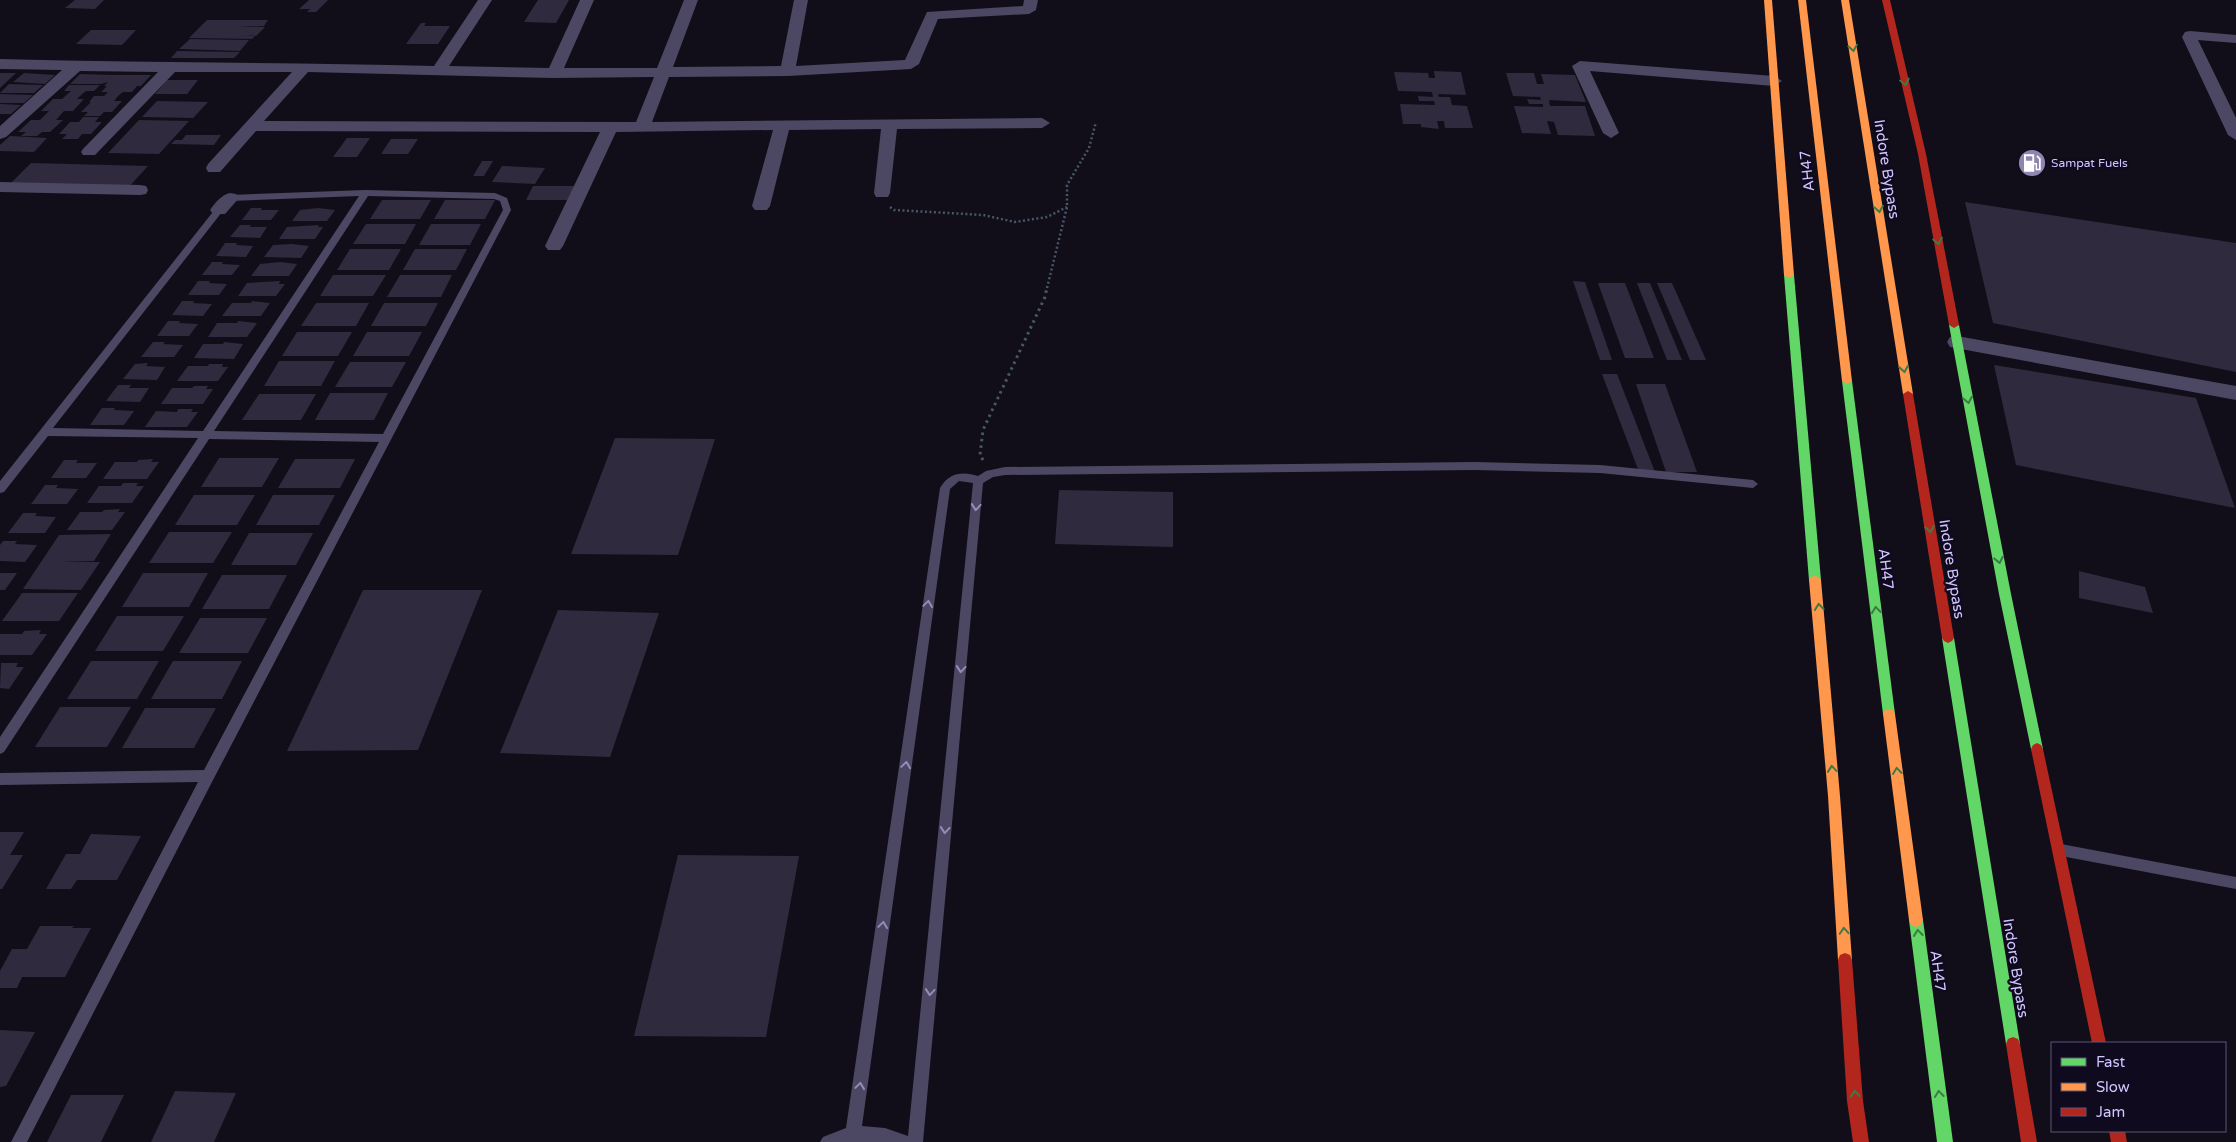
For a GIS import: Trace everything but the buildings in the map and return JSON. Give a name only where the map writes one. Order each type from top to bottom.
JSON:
[{"type":"main road","points":[[1768,0],[1797,380],[1821,634],[1855,1101],[1860,1142]]},
{"type":"main road","name":"AH47","points":[[1802,0],[1860,487],[1945,1142]]},
{"type":"main road","name":"Indore Bypass","points":[[1845,0],[2029,1142]]},
{"type":"main road","points":[[1886,0],[1922,154],[2005,594],[2099,1042]]},
{"type":"street","points":[[438,71],[485,0]]},
{"type":"street","points":[[554,73],[587,0]]},
{"type":"street","points":[[642,127],[690,0]]},
{"type":"street","points":[[788,71],[801,0]]},
{"type":"street","points":[[0,64],[172,68],[304,67],[554,73],[788,71],[911,64],[932,15],[1029,10],[1031,0]]},
{"type":"street","points":[[2236,39],[2190,35],[2189,37],[2236,135]]},
{"type":"street","points":[[0,134],[76,66]]},
{"type":"street","points":[[1611,134],[1580,66],[1774,81]]},
{"type":"street","points":[[214,168],[304,67]]},
{"type":"street","points":[[89,152],[172,68]]},
{"type":"street","points":[[252,126],[642,127],[1042,124]]},
{"type":"street","points":[[882,193],[888,125]]},
{"type":"street","points":[[761,206],[782,126]]},
{"type":"street","points":[[554,246],[610,127]]},
{"type":"street","points":[[0,187],[140,190]]},
{"type":"street","points":[[1957,342],[2236,393]]},
{"type":"lane","points":[[0,748],[365,193]]},
{"type":"lane","points":[[0,490],[225,204],[365,193],[495,196],[504,200],[507,210],[208,776],[19,1142]]},
{"type":"lane","points":[[45,432],[386,438]]},
{"type":"lane","points":[[978,481],[990,474],[1005,471],[1475,466],[1600,469],[1753,484]]},
{"type":"lane","points":[[853,1135],[945,488],[949,481],[958,477],[970,476],[978,481]]},
{"type":"lane","points":[[915,1142],[978,481]]},
{"type":"lane","points":[[0,779],[208,776]]},
{"type":"lane","points":[[2059,850],[2236,883]]},
{"type":"lane","points":[[828,1142],[853,1135],[875,1134],[903,1142]]},
{"type":"path","points":[[990,474],[980,456],[983,430],[1045,297],[1067,206],[1067,185],[1090,148],[1096,122]]},
{"type":"path","points":[[882,193],[883,203],[894,210],[983,215],[1015,222],[1048,217],[1067,206]]},
{"type":"traffic: fast","points":[[1789,275],[1815,580]]},
{"type":"traffic: fast","points":[[1954,325],[2005,594],[2037,749]]},
{"type":"traffic: fast","points":[[1847,381],[1889,714]]},
{"type":"traffic: fast","points":[[1948,638],[2013,1044]]},
{"type":"traffic: fast","points":[[1916,920],[1945,1142]]},
{"type":"traffic: slow","points":[[1768,0],[1789,275]]},
{"type":"traffic: slow","points":[[1802,0],[1847,381]]},
{"type":"traffic: slow","points":[[1845,0],[1908,394]]},
{"type":"traffic: slow","points":[[1815,580],[1834,796],[1845,960]]},
{"type":"traffic: slow","points":[[1889,714],[1916,920]]},
{"type":"traffic: jam","points":[[1886,0],[1922,154],[1954,325]]},
{"type":"traffic: jam","points":[[1908,394],[1948,638]]},
{"type":"traffic: jam","points":[[2037,749],[2099,1042]]},
{"type":"traffic: jam","points":[[1845,960],[1855,1101],[1861,1142]]},
{"type":"traffic: jam","points":[[2013,1044],[2029,1142]]},
{"type":"traffic: jam","points":[[2117,1132],[2119,1142]]},
{"type":"place","name":"Sampat Fuels","points":[[2032,163]]}]
